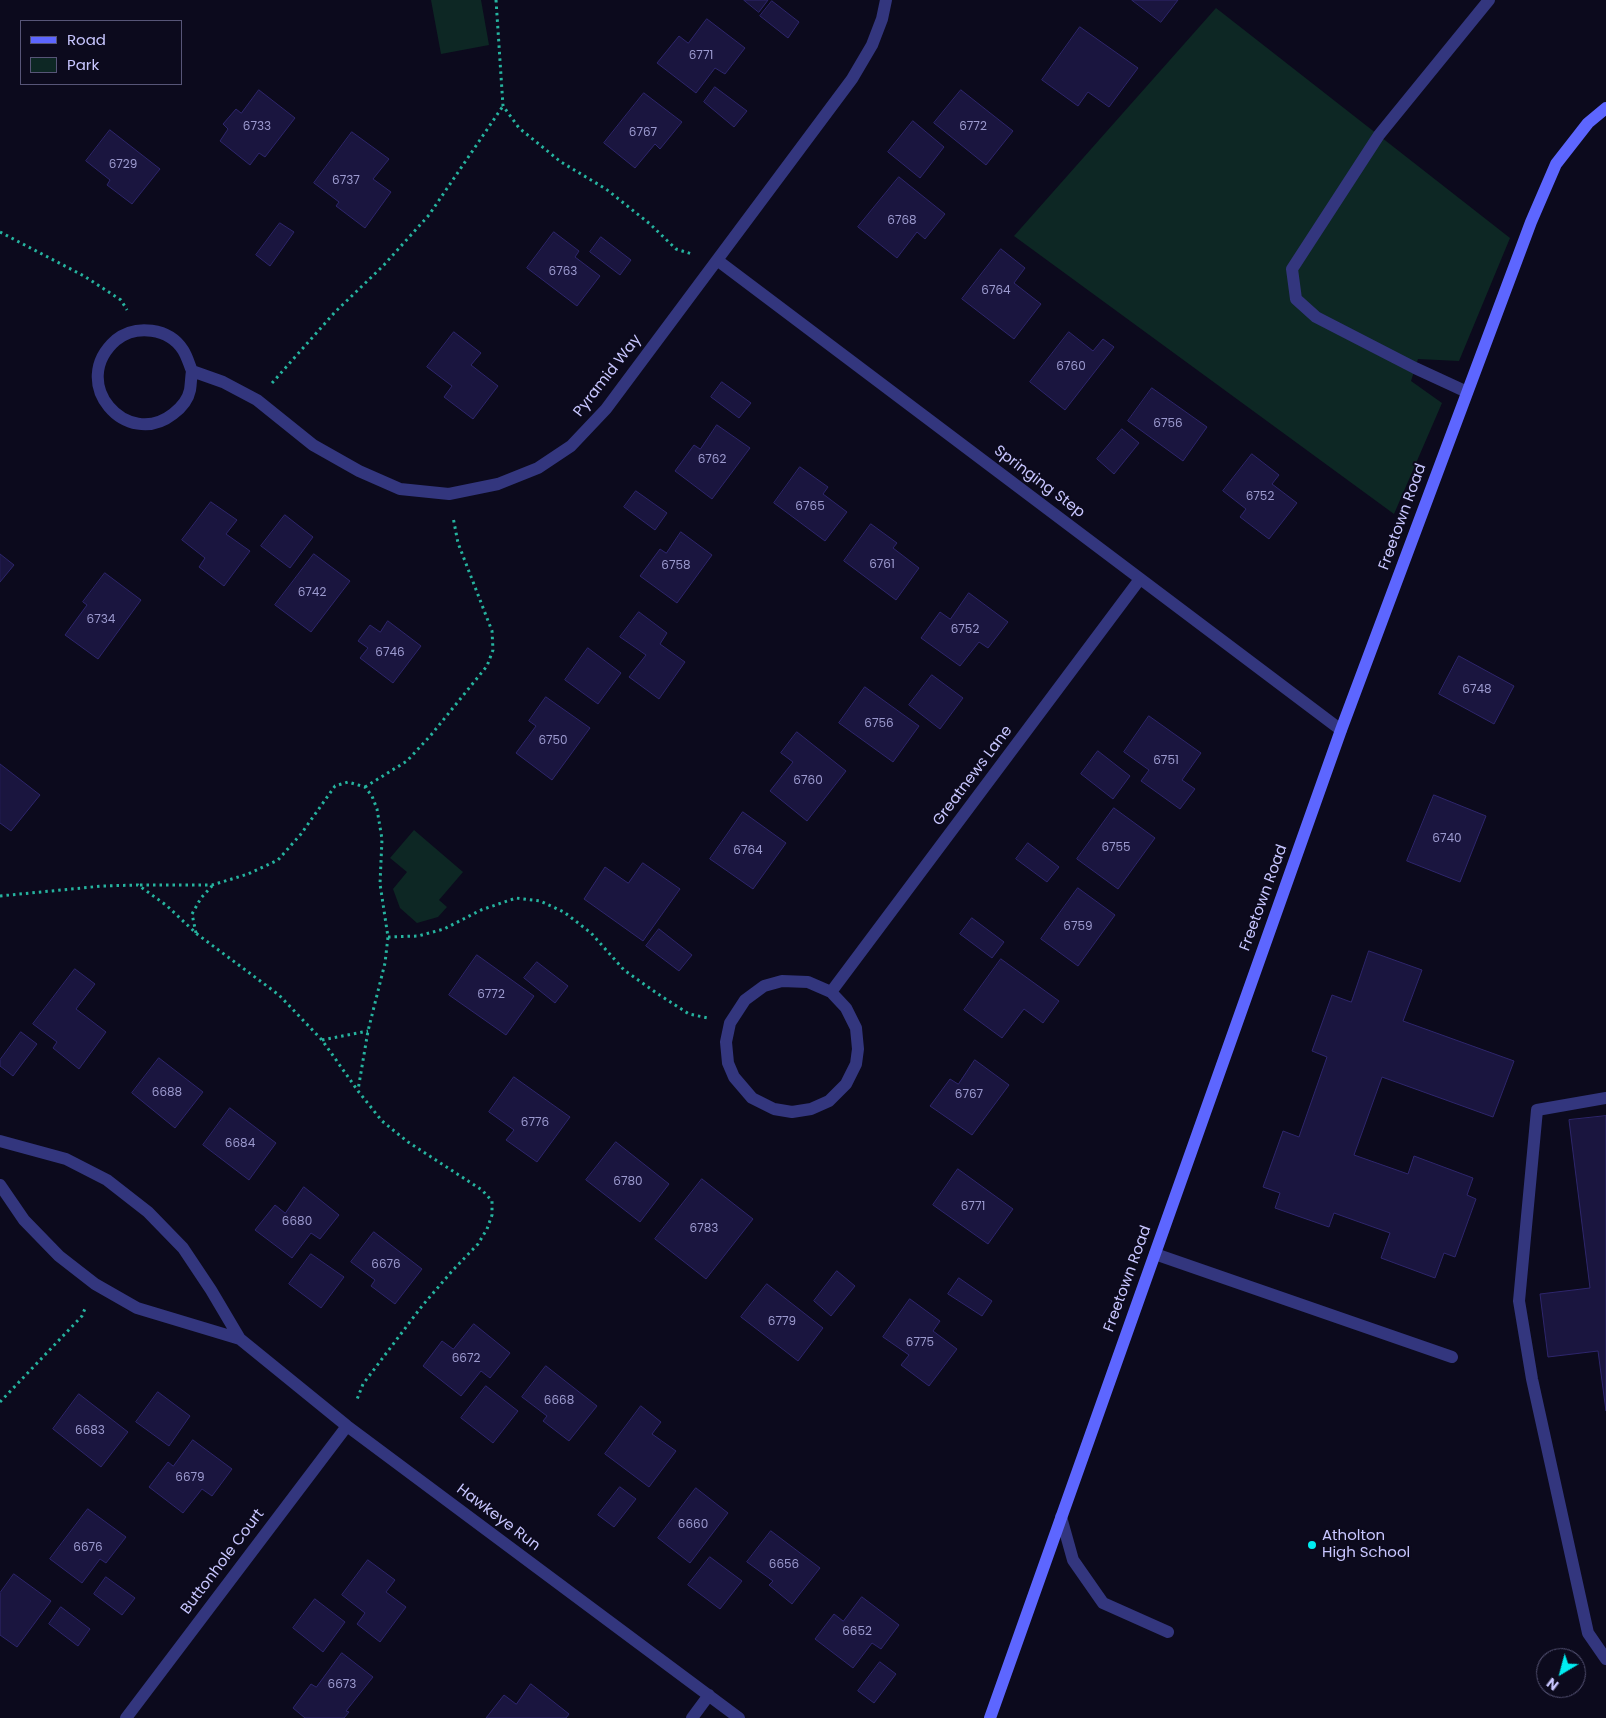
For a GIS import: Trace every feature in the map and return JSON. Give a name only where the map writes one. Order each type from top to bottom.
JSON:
[{"type":"street","name":"Pyramid Way","points":[[192,371],[223,382],[257,400],[314,445],[359,471],[400,489],[448,494],[498,484],[538,468],[571,446],[606,409],[852,79],[872,46],[886,0]]},
{"type":"street","points":[[1468,392],[1415,368],[1316,317],[1296,299],[1292,269],[1379,136],[1489,0]]},
{"type":"street","name":"Freetown Road","points":[[990,1718],[1341,730],[1531,222],[1556,164],[1588,123],[1606,108]]},
{"type":"street","name":"Springing Step","points":[[717,260],[1341,730]]},
{"type":"street","points":[[139,330],[154,330],[168,336],[183,349],[192,371],[190,391],[185,402],[168,418],[155,423],[140,424],[125,420],[119,416],[108,407],[100,392],[97,379],[99,366],[106,349],[123,334],[139,330]]},
{"type":"street","name":"Greatnews Lane","points":[[831,992],[1140,580]]},
{"type":"street","points":[[782,981],[808,982],[831,992],[846,1008],[856,1028],[858,1049],[856,1064],[846,1084],[829,1101],[811,1109],[792,1112],[774,1109],[752,1098],[734,1077],[728,1063],[726,1042],[730,1023],[745,1000],[764,986],[782,981]]},
{"type":"street","points":[[1606,1098],[1537,1110],[1519,1302],[1532,1379],[1588,1633],[1606,1659]]},
{"type":"street","name":"Hawkeye Run","points":[[0,1141],[66,1159],[107,1180],[148,1212],[183,1248],[240,1339],[347,1426],[739,1718]]},
{"type":"street","name":"Hawkeye Run","points":[[0,1185],[24,1220],[59,1256],[95,1284],[137,1308],[240,1339]]},
{"type":"street","points":[[1155,1254],[1452,1357]]},
{"type":"street","name":"Buttonhole Court","points":[[126,1718],[347,1426]]},
{"type":"street","points":[[1061,1517],[1073,1560],[1103,1602],[1168,1632]]},
{"type":"street","points":[[692,1718],[709,1695]]},
{"type":"path","points":[[496,0],[503,106],[519,128],[560,162],[606,189],[650,224],[676,249],[717,260]]},
{"type":"path","points":[[257,400],[335,312],[383,266],[429,216],[503,106]]},
{"type":"path","points":[[0,232],[84,276],[121,300],[139,330]]},
{"type":"path","points":[[365,787],[407,761],[431,735],[487,666],[493,650],[492,631],[458,543],[448,494]]},
{"type":"path","points":[[0,896],[102,886],[212,885],[248,874],[278,860],[301,834],[335,786],[348,782],[365,787],[372,796],[377,809],[381,832],[380,884],[388,936],[384,963],[368,1031],[358,1091]]},
{"type":"path","points":[[138,885],[166,905],[197,934],[279,995],[322,1040],[382,1122],[408,1142],[482,1190],[492,1201],[492,1216],[478,1244],[422,1306],[363,1384],[347,1426]]},
{"type":"path","points":[[197,934],[192,914],[201,898],[212,885]]},
{"type":"path","points":[[388,936],[418,936],[444,929],[481,910],[516,898],[540,901],[564,912],[591,933],[624,970],[689,1014],[730,1023]]},
{"type":"path","points":[[322,1040],[368,1031]]},
{"type":"path","points":[[0,1402],[82,1316],[95,1284]]},
{"type":"green space","points":[[431,0],[481,0],[489,45],[441,54]]},
{"type":"green space","points":[[1216,8],[1510,238],[1459,361],[1418,359],[1411,381],[1442,403],[1394,514],[1014,236]]},
{"type":"green space","points":[[414,830],[463,872],[439,900],[447,907],[438,917],[417,923],[400,908],[393,889],[407,872],[390,858]]},
{"type":"building","points":[[744,0],[768,0],[759,12]]},
{"type":"building","points":[[1132,0],[1178,0],[1161,22]]},
{"type":"building","points":[[772,1],[799,22],[788,38],[760,16]]},
{"type":"building","points":[[707,19],[745,48],[725,74],[715,68],[696,93],[657,63],[679,36],[688,43]]},
{"type":"building","points":[[1080,27],[1138,68],[1109,107],[1088,92],[1078,106],[1042,80]]},
{"type":"building","points":[[715,87],[747,111],[734,127],[704,102]]},
{"type":"building","points":[[259,90],[295,118],[265,157],[259,153],[250,165],[220,141],[228,129],[223,124],[236,109],[241,113]]},
{"type":"building","points":[[961,90],[1013,131],[986,165],[934,123]]},
{"type":"building","points":[[644,93],[682,122],[660,149],[655,144],[635,168],[604,143]]},
{"type":"building","points":[[913,121],[944,147],[920,178],[888,152]]},
{"type":"building","points":[[110,130],[160,169],[132,204],[107,185],[110,180],[86,161]]},
{"type":"building","points":[[352,132],[389,159],[373,179],[391,192],[365,228],[336,206],[339,202],[314,183]]},
{"type":"building","points":[[899,177],[945,214],[925,239],[917,232],[897,258],[858,227]]},
{"type":"building","points":[[280,223],[294,232],[270,266],[256,255]]},
{"type":"building","points":[[554,232],[579,251],[575,257],[600,276],[577,306],[527,268]]},
{"type":"building","points":[[601,237],[631,260],[620,275],[590,252]]},
{"type":"building","points":[[1001,249],[1025,268],[1014,283],[1041,304],[1014,339],[962,299]]},
{"type":"building","points":[[454,332],[481,353],[471,365],[498,386],[473,419],[444,397],[452,386],[427,367]]},
{"type":"building","points":[[1069,332],[1093,351],[1103,339],[1114,347],[1065,410],[1030,382]]},
{"type":"building","points":[[722,382],[751,403],[739,418],[711,397]]},
{"type":"building","points":[[1152,388],[1207,427],[1183,461],[1128,421]]},
{"type":"building","points":[[717,425],[750,448],[712,499],[675,471],[694,445],[700,449]]},
{"type":"building","points":[[1122,429],[1139,443],[1114,474],[1097,459]]},
{"type":"building","points":[[1252,454],[1279,475],[1272,484],[1297,503],[1269,539],[1240,517],[1246,509],[1223,491]]},
{"type":"building","points":[[800,467],[828,487],[823,494],[847,512],[825,541],[774,503]]},
{"type":"building","points":[[636,491],[667,513],[655,530],[624,507]]},
{"type":"building","points":[[211,502],[237,520],[226,534],[250,551],[224,586],[199,567],[205,558],[182,540]]},
{"type":"building","points":[[285,515],[313,537],[290,568],[261,546]]},
{"type":"building","points":[[871,524],[897,543],[893,548],[919,568],[896,600],[844,561]]},
{"type":"building","points":[[681,532],[712,555],[677,603],[640,576],[660,549],[666,553]]},
{"type":"building","points":[[0,554],[14,565],[0,582]]},
{"type":"building","points":[[314,554],[350,581],[311,632],[275,605]]},
{"type":"building","points":[[105,573],[141,600],[98,659],[65,635],[87,605],[83,602]]},
{"type":"building","points":[[969,593],[1008,622],[988,648],[979,642],[960,666],[921,638],[940,612],[950,619]]},
{"type":"building","points":[[639,612],[667,633],[660,644],[685,662],[659,699],[629,677],[646,655],[620,637]]},
{"type":"building","points":[[388,621],[421,646],[393,683],[360,658],[368,648],[358,641],[370,625],[380,632]]},
{"type":"building","points":[[588,648],[621,673],[598,704],[565,680]]},
{"type":"building","points":[[1459,656],[1514,686],[1494,724],[1439,694]]},
{"type":"building","points":[[932,675],[963,698],[940,729],[909,705]]},
{"type":"building","points":[[865,687],[919,726],[893,762],[839,723]]},
{"type":"building","points":[[546,697],[590,728],[552,780],[516,753],[536,726],[529,721]]},
{"type":"building","points":[[1149,716],[1201,753],[1182,780],[1195,789],[1180,809],[1141,781],[1149,770],[1124,752]]},
{"type":"building","points":[[797,732],[846,771],[807,821],[770,791],[793,762],[781,753]]},
{"type":"building","points":[[1098,751],[1130,776],[1113,799],[1081,774]]},
{"type":"building","points":[[0,764],[40,795],[11,831],[0,823]]},
{"type":"building","points":[[1434,795],[1486,816],[1460,882],[1407,861]]},
{"type":"building","points":[[1114,808],[1155,838],[1118,889],[1077,859]]},
{"type":"building","points":[[743,812],[786,843],[753,889],[710,859]]},
{"type":"building","points":[[1028,843],[1059,867],[1047,882],[1016,859]]},
{"type":"building","points":[[643,863],[680,889],[643,941],[584,899],[605,867],[628,883]]},
{"type":"building","points":[[1078,888],[1115,915],[1078,966],[1041,939]]},
{"type":"building","points":[[972,918],[1004,942],[992,958],[960,934]]},
{"type":"building","points":[[659,929],[692,955],[679,971],[646,946]]},
{"type":"building","points":[[1369,951],[1422,970],[1403,1021],[1514,1061],[1493,1117],[1382,1077],[1354,1155],[1408,1174],[1414,1156],[1473,1178],[1467,1195],[1476,1199],[1455,1257],[1444,1253],[1435,1278],[1381,1258],[1390,1233],[1334,1213],[1329,1227],[1275,1208],[1280,1193],[1263,1187],[1283,1131],[1299,1137],[1327,1057],[1312,1051],[1332,995],[1351,1002]]},
{"type":"building","points":[[477,955],[534,996],[506,1035],[449,995]]},
{"type":"building","points":[[1001,959],[1059,1001],[1043,1023],[1024,1009],[1002,1038],[964,1010]]},
{"type":"building","points":[[537,962],[568,986],[555,1003],[524,978]]},
{"type":"building","points":[[75,969],[95,984],[76,1009],[106,1032],[79,1069],[53,1048],[57,1042],[33,1024]]},
{"type":"building","points":[[21,1032],[37,1044],[13,1076],[0,1066],[0,1060]]},
{"type":"building","points":[[159,1058],[203,1092],[175,1128],[132,1093]]},
{"type":"building","points":[[975,1060],[1009,1085],[972,1135],[930,1106],[950,1079],[958,1084]]},
{"type":"building","points":[[514,1077],[570,1117],[537,1162],[506,1140],[514,1130],[489,1112]]},
{"type":"building","points":[[230,1108],[276,1143],[249,1180],[203,1145]]},
{"type":"building","points":[[1606,1116],[1606,1411],[1598,1351],[1548,1357],[1540,1294],[1590,1288],[1569,1120]]},
{"type":"building","points":[[616,1142],[669,1184],[640,1222],[586,1180]]},
{"type":"building","points":[[958,1169],[1013,1209],[988,1244],[933,1205]]},
{"type":"building","points":[[702,1179],[753,1219],[706,1279],[655,1239]]},
{"type":"building","points":[[304,1187],[339,1215],[320,1239],[311,1233],[292,1258],[255,1230],[275,1205],[285,1213]]},
{"type":"building","points":[[374,1232],[422,1269],[395,1304],[371,1286],[375,1280],[351,1262]]},
{"type":"building","points":[[311,1254],[344,1277],[321,1308],[289,1284]]},
{"type":"building","points":[[837,1271],[855,1286],[831,1316],[814,1301]]},
{"type":"building","points":[[959,1278],[992,1301],[982,1316],[948,1294]]},
{"type":"building","points":[[767,1284],[823,1328],[798,1361],[741,1317]]},
{"type":"building","points":[[910,1299],[940,1321],[933,1331],[957,1349],[929,1386],[901,1365],[909,1355],[883,1337]]},
{"type":"building","points":[[474,1324],[510,1353],[490,1378],[481,1371],[461,1396],[423,1366],[442,1341],[453,1349]]},
{"type":"building","points":[[546,1366],[597,1406],[569,1441],[543,1421],[547,1416],[522,1397]]},
{"type":"building","points":[[486,1386],[518,1411],[493,1443],[461,1418]]},
{"type":"building","points":[[158,1392],[190,1416],[169,1446],[136,1422]]},
{"type":"building","points":[[79,1394],[128,1432],[101,1467],[53,1429]]},
{"type":"building","points":[[641,1406],[661,1422],[652,1434],[676,1451],[649,1487],[605,1454]]},
{"type":"building","points":[[193,1440],[232,1469],[212,1496],[202,1489],[183,1513],[149,1487],[168,1462],[173,1466]]},
{"type":"building","points":[[620,1487],[636,1499],[614,1527],[598,1515]]},
{"type":"building","points":[[696,1488],[728,1513],[690,1563],[658,1538]]},
{"type":"building","points":[[88,1509],[126,1537],[106,1563],[100,1559],[82,1583],[50,1559]]},
{"type":"building","points":[[771,1531],[820,1568],[792,1604],[769,1585],[773,1581],[747,1562]]},
{"type":"building","points":[[710,1557],[742,1581],[720,1609],[688,1585]]},
{"type":"building","points":[[368,1560],[395,1580],[386,1592],[406,1607],[380,1642],[357,1624],[365,1613],[342,1595]]},
{"type":"building","points":[[14,1574],[51,1601],[17,1647],[0,1635],[0,1593]]},
{"type":"building","points":[[106,1577],[135,1598],[122,1615],[94,1594]]},
{"type":"building","points":[[862,1597],[899,1625],[881,1649],[872,1643],[853,1668],[815,1639],[834,1614],[843,1621]]},
{"type":"building","points":[[315,1599],[345,1622],[323,1652],[293,1628]]},
{"type":"building","points":[[61,1607],[90,1629],[78,1646],[49,1624]]},
{"type":"building","points":[[342,1653],[373,1677],[346,1711],[349,1712],[344,1718],[305,1718],[293,1708],[311,1684],[316,1687]]},
{"type":"building","points":[[880,1662],[896,1674],[874,1703],[858,1691]]},
{"type":"building","points":[[531,1684],[569,1714],[566,1718],[486,1718],[504,1695],[516,1704]]},
{"type":"place","name":"Atholton High School","points":[[1312,1545]]}]
